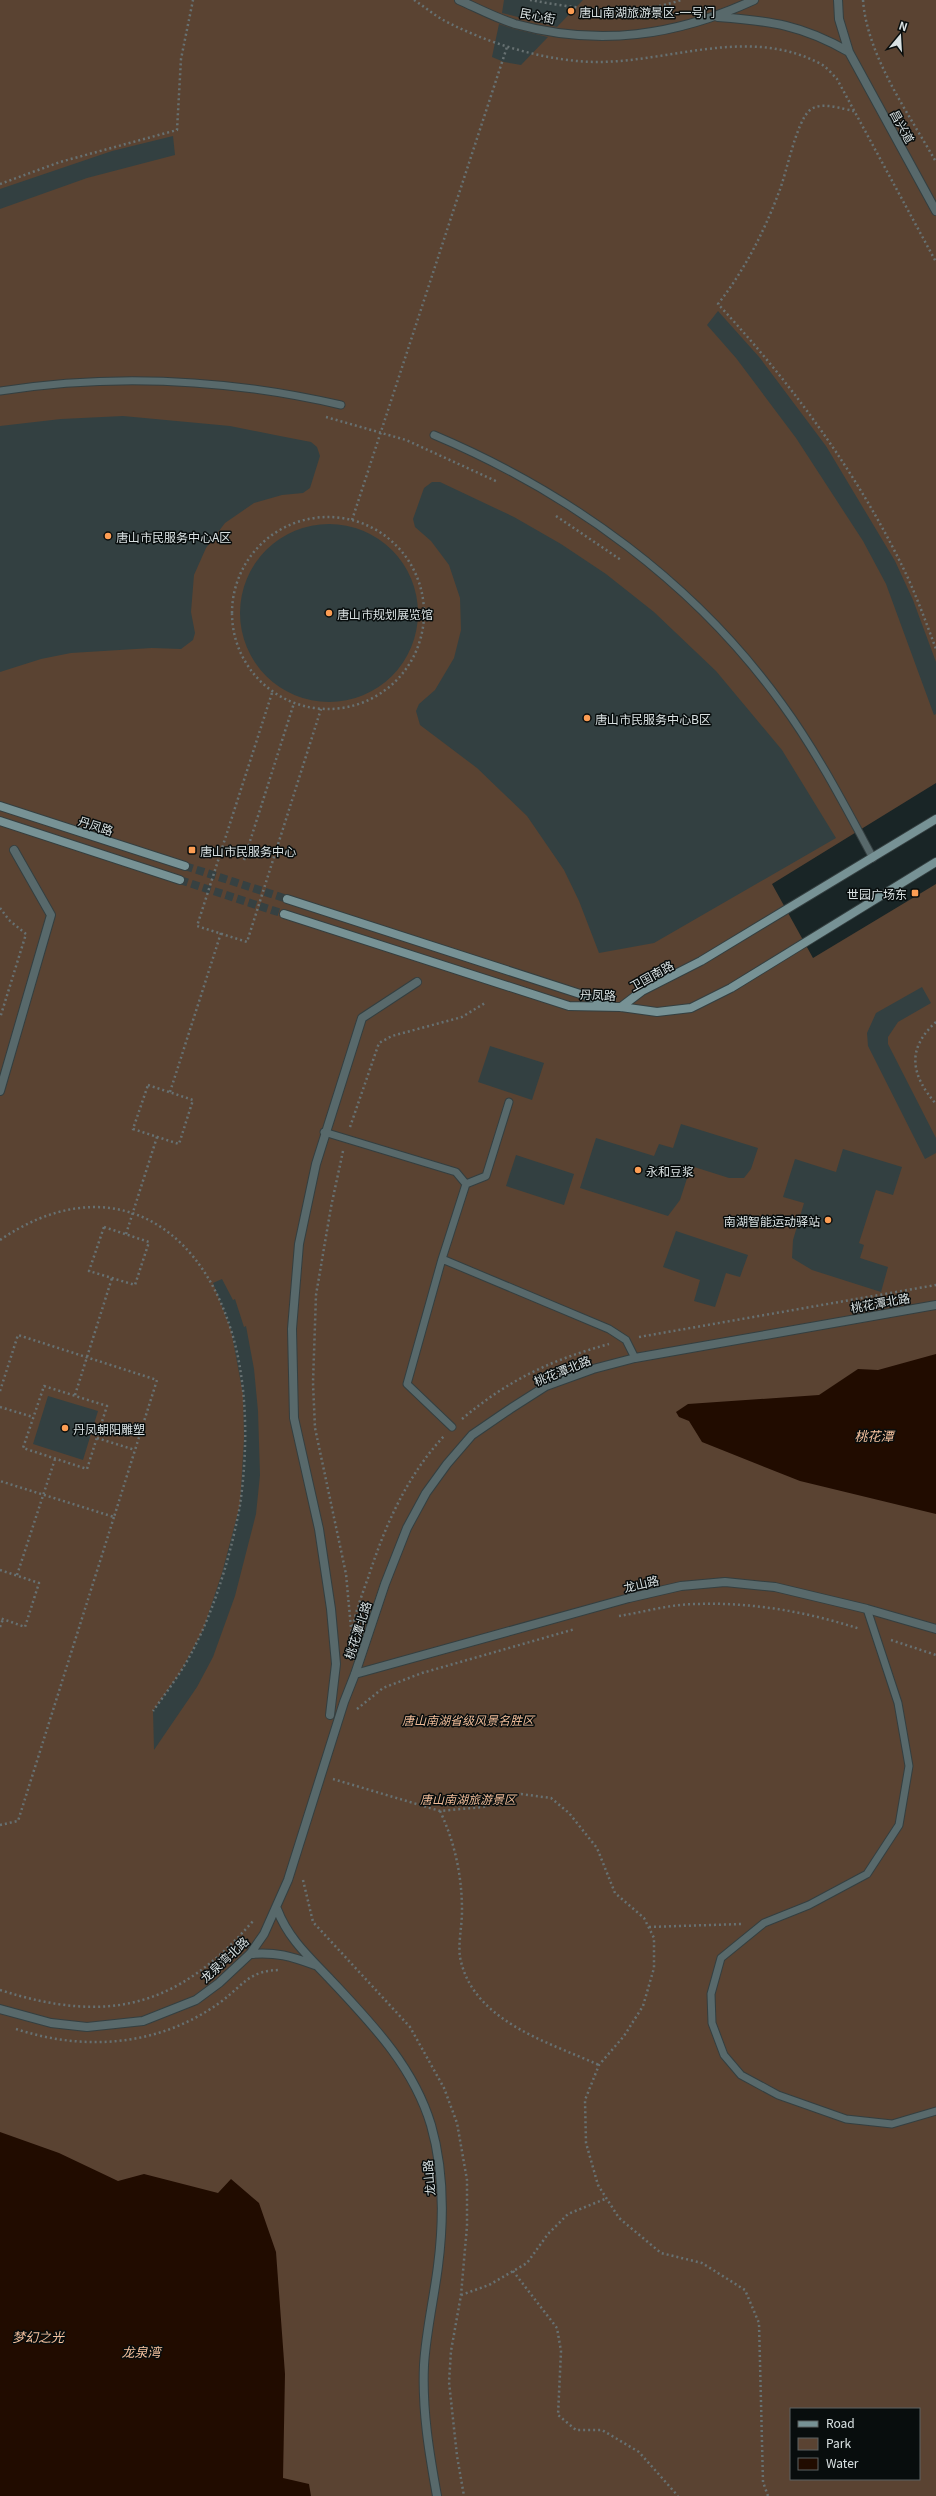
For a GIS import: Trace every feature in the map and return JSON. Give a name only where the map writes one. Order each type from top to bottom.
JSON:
[{"type":"main road","name":"丹凤路","points":[[0,806],[185,866]]},
{"type":"main road","name":"卫国南路","points":[[622,1007],[642,991],[701,961],[936,819]]},
{"type":"main road","points":[[0,821],[180,880]]},
{"type":"main road","name":"卫国南路","points":[[622,1007],[657,1012],[691,1008],[731,988],[936,862]]},
{"type":"main road","name":"丹凤路","points":[[287,899],[622,1007]]},
{"type":"main road","name":"丹凤路","points":[[284,914],[569,1006],[622,1007]]},
{"type":"street","name":"民心街","points":[[459,0],[514,24],[582,36],[651,34],[717,17],[754,0]]},
{"type":"street","name":"昌兴道","points":[[838,0],[839,20],[849,52],[936,211]]},
{"type":"street","points":[[717,17],[765,21],[794,27],[824,38],[849,52]]},
{"type":"street","points":[[0,1091],[51,915],[14,850]]},
{"type":"street","points":[[330,1715],[336,1664],[331,1609],[319,1529],[294,1418],[292,1372],[295,1285],[299,1244],[308,1197],[324,1132],[362,1018],[417,982]]},
{"type":"street","name":"桃花潭北路","points":[[355,1674],[385,1584],[407,1528],[426,1492],[447,1464],[472,1435],[546,1386],[593,1369],[635,1358],[936,1305]]},
{"type":"street","name":"龙山路","points":[[355,1674],[629,1598],[681,1586],[725,1582],[775,1587],[867,1609],[936,1629]]},
{"type":"street","name":"龙泉湾北路","points":[[0,2009],[51,2023],[87,2027],[143,2021],[196,2000],[219,1983],[250,1954],[264,1934],[277,1909],[288,1880],[344,1702],[355,1674]]},
{"type":"street","name":"龙山路","points":[[277,1909],[283,1924],[296,1944],[318,1966],[391,2047],[417,2086],[431,2124],[437,2152],[442,2218],[424,2363],[424,2402],[426,2432],[437,2496]]},
{"type":"street","points":[[250,1954],[272,1952],[288,1955],[318,1966]]},
{"type":"lane","points":[[0,391],[44,384],[99,380],[201,382],[243,386],[341,405]]},
{"type":"lane","points":[[434,435],[519,475],[555,497],[639,555],[682,590],[749,660],[783,704],[840,797],[873,858]]},
{"type":"lane","points":[[466,1184],[486,1176],[509,1102]]},
{"type":"lane","points":[[324,1132],[456,1172],[466,1184]]},
{"type":"lane","points":[[452,1427],[407,1384],[442,1259],[466,1184]]},
{"type":"lane","points":[[442,1259],[609,1329],[626,1340],[635,1358]]},
{"type":"lane","points":[[867,1609],[898,1704],[909,1766],[899,1825],[867,1874],[809,1905],[764,1923],[721,1958],[711,1994],[712,2023],[724,2055],[741,2075],[778,2095],[846,2119],[892,2124],[936,2112]]},
{"type":"path","points":[[0,184],[60,162],[177,130],[181,59],[193,0]]},
{"type":"path","points":[[414,0],[446,22],[507,47],[577,61],[645,60],[712,47],[756,45],[788,51],[820,63],[837,79],[936,262]]},
{"type":"path","points":[[530,0],[579,9],[628,9],[682,0]]},
{"type":"path","points":[[863,0],[870,37],[882,64],[936,162]]},
{"type":"path","points":[[352,520],[507,47]]},
{"type":"path","points":[[854,111],[823,105],[811,109],[802,119],[789,166],[768,220],[732,286],[718,304],[766,356],[835,451],[898,559],[936,649]]},
{"type":"path","points":[[321,416],[360,425],[406,440],[505,486]]},
{"type":"path","points":[[555,514],[626,564]]},
{"type":"path","points":[[322,517],[352,520],[381,532],[405,554],[420,582],[425,614],[420,645],[404,673],[381,695],[351,707],[321,710],[294,703],[272,693],[253,674],[238,648],[232,618],[235,588],[247,561],[267,539],[293,523],[322,517]]},
{"type":"path","points":[[272,693],[197,926],[247,942],[321,710]]},
{"type":"path","points":[[244,860],[294,703]]},
{"type":"path","points":[[0,908],[9,920],[26,934],[0,1018]]},
{"type":"path","points":[[170,1092],[221,933]]},
{"type":"path","points":[[348,1133],[379,1043],[392,1036],[462,1017],[485,1003]]},
{"type":"path","points":[[936,1022],[919,1042],[915,1054],[917,1075],[924,1089],[936,1104]]},
{"type":"path","points":[[148,1085],[170,1092],[193,1100],[179,1144],[134,1129],[148,1085]]},
{"type":"path","points":[[126,1234],[157,1137]]},
{"type":"path","points":[[344,1148],[331,1207],[316,1295],[313,1383],[315,1428],[346,1574],[351,1630],[348,1652]]},
{"type":"path","points":[[0,1240],[24,1226],[49,1215],[80,1207],[102,1207],[133,1213],[163,1228],[180,1242],[199,1265],[213,1288],[231,1330],[237,1352],[243,1409],[244,1438],[240,1505],[220,1580],[211,1608],[195,1646],[181,1671],[153,1711]]},
{"type":"path","points":[[104,1227],[149,1242],[135,1285],[112,1278],[90,1271],[104,1227]]},
{"type":"path","points":[[75,1396],[112,1278]]},
{"type":"path","points":[[0,1391],[18,1335],[157,1380],[18,1821],[0,1825]]},
{"type":"path","points":[[44,1386],[108,1406],[87,1469],[23,1448],[33,1417],[44,1386]]},
{"type":"path","points":[[0,1406],[33,1417]]},
{"type":"path","points":[[97,1438],[135,1450]]},
{"type":"path","points":[[17,1575],[55,1459]]},
{"type":"path","points":[[0,1481],[114,1517]]},
{"type":"path","points":[[0,1570],[40,1583],[25,1627],[1,1619],[0,1627]]},
{"type":"path","points":[[618,1616],[696,1604],[731,1605],[778,1608],[862,1630]]},
{"type":"path","points":[[352,1712],[383,1688],[422,1673],[580,1627]]},
{"type":"path","points":[[884,1638],[936,1655]]},
{"type":"path","points":[[329,1785],[331,1778],[440,1811],[483,1807],[521,1794],[551,1798],[569,1813],[597,1848],[615,1893],[644,1918],[654,1938],[654,1968],[643,2006],[624,2036],[599,2065],[586,2100],[586,2143],[598,2185],[605,2199],[619,2218],[661,2253],[702,2263],[745,2290],[759,2323],[763,2482],[768,2496]]},
{"type":"path","points":[[440,1811],[451,1834],[459,1867],[462,1911],[460,1957],[470,1984],[491,2011],[530,2034],[599,2065]]},
{"type":"path","points":[[301,1872],[314,1922],[410,2027],[444,2088],[457,2123],[467,2180],[467,2226],[461,2295],[451,2351],[449,2382],[457,2456],[464,2496]]},
{"type":"path","points":[[0,1990],[51,2004],[83,2008],[114,2007],[137,2002],[195,1976],[223,1955],[257,1918]]},
{"type":"path","points":[[649,1928],[764,1923]]},
{"type":"path","points":[[15,2029],[37,2036],[74,2042],[100,2044],[134,2040],[169,2030],[197,2017],[222,2001],[249,1976],[267,1970],[286,1970]]},
{"type":"path","points":[[461,2295],[489,2285],[527,2263],[548,2234],[568,2214],[605,2199]]},
{"type":"path","points":[[513,2271],[557,2328],[561,2351],[558,2415],[576,2430],[602,2430],[639,2452],[678,2496]]},
{"type":"green space","name":"唐山南湖旅游景区","points":[[0,0],[936,0],[936,783],[772,884],[813,958],[936,884],[936,2496],[0,2496]]},
{"type":"water","name":"桃花潭","points":[[936,1354],[936,1514],[800,1481],[702,1442],[689,1421],[679,1417],[676,1412],[688,1404],[819,1395],[858,1369],[878,1370]]},
{"type":"water","name":"龙泉湾","points":[[0,2132],[59,2153],[118,2181],[144,2174],[218,2193],[231,2179],[259,2203],[276,2252],[285,2374],[283,2478],[309,2484],[311,2496],[0,2496]]},
{"type":"building","points":[[504,0],[583,0],[557,27],[502,13]]},
{"type":"building","points":[[499,24],[548,37],[521,65],[504,62],[492,57]]},
{"type":"building","points":[[173,136],[175,155],[87,178],[0,209],[0,189],[112,151]]},
{"type":"building","points":[[718,311],[760,358],[826,446],[895,561],[913,600],[936,662],[936,714],[934,715],[886,584],[863,541],[796,438],[736,358],[707,325]]},
{"type":"building","name":"唐山市民服务中心A区","points":[[123,416],[230,426],[311,442],[317,447],[320,456],[310,488],[303,493],[282,495],[254,503],[225,523],[206,548],[194,575],[191,612],[195,633],[193,640],[181,649],[152,648],[71,653],[41,659],[0,672],[0,426],[61,419]]},
{"type":"building","name":"唐山市民服务中心B区","points":[[432,482],[440,482],[514,517],[561,544],[606,574],[654,612],[716,671],[782,750],[836,838],[654,943],[599,953],[579,901],[564,870],[527,816],[477,768],[420,725],[416,711],[419,704],[435,690],[454,658],[461,630],[460,598],[449,565],[431,541],[415,527],[413,519],[424,488]]},
{"type":"building","name":"唐山市规划展览馆","points":[[329,524],[346,526],[363,531],[378,539],[392,550],[403,564],[411,579],[416,596],[418,613],[416,630],[411,647],[403,662],[392,676],[378,687],[363,695],[346,700],[329,702],[312,700],[295,695],[280,687],[266,676],[255,662],[247,647],[242,630],[240,613],[242,596],[247,579],[255,564],[266,550],[280,539],[295,531],[312,526]]},
{"type":"building","points":[[922,987],[931,1003],[898,1022],[888,1037],[888,1044],[936,1138],[936,1153],[925,1159],[868,1046],[867,1033],[876,1013]]},
{"type":"building","points":[[490,1046],[544,1063],[532,1100],[478,1082]]},
{"type":"building","name":"永和豆浆","points":[[681,1124],[758,1148],[751,1169],[744,1178],[729,1178],[691,1166],[680,1200],[668,1216],[580,1188],[596,1138],[654,1156],[659,1144],[673,1148]]},
{"type":"building","name":"南湖智能运动驿站","points":[[843,1149],[902,1167],[893,1195],[876,1190],[859,1243],[864,1245],[860,1258],[888,1267],[881,1292],[812,1270],[792,1258],[793,1240],[804,1203],[783,1197],[795,1159],[836,1172]]},
{"type":"building","points":[[516,1155],[574,1174],[564,1205],[506,1186]]},
{"type":"building","points":[[676,1231],[748,1255],[740,1277],[726,1273],[715,1307],[694,1301],[700,1280],[663,1267]]},
{"type":"building","points":[[222,1279],[233,1300],[235,1299],[244,1327],[246,1326],[254,1369],[258,1411],[260,1475],[256,1514],[235,1596],[213,1657],[197,1687],[154,1750],[153,1711],[181,1671],[203,1630],[222,1573],[240,1505],[244,1438],[243,1394],[231,1330],[213,1283]]},
{"type":"building","name":"丹凤朝阳雕塑","points":[[48,1396],[98,1411],[83,1460],[33,1444]]},
{"type":"tunnel","points":[[185,866],[287,899]]},
{"type":"tunnel","points":[[180,880],[284,914]]},
{"type":"place","name":"唐山南湖旅游景区-一号门","points":[[571,11]]},
{"type":"place","name":"唐山市民服务中心A区","points":[[108,536]]},
{"type":"place","name":"唐山市规划展览馆","points":[[329,613]]},
{"type":"place","name":"唐山市民服务中心B区","points":[[587,718]]},
{"type":"place","name":"唐山市民服务中心","points":[[192,850]]},
{"type":"place","name":"世园广场东","points":[[915,893]]},
{"type":"place","name":"永和豆浆","points":[[638,1170]]},
{"type":"place","name":"南湖智能运动驿站","points":[[828,1220]]},
{"type":"place","name":"丹凤朝阳雕塑","points":[[65,1428]]},
{"type":"park label","name":"唐山南湖省级风景名胜区","points":[[468,1719]]},
{"type":"water label","name":"梦幻之光","points":[[38,2336]]}]
